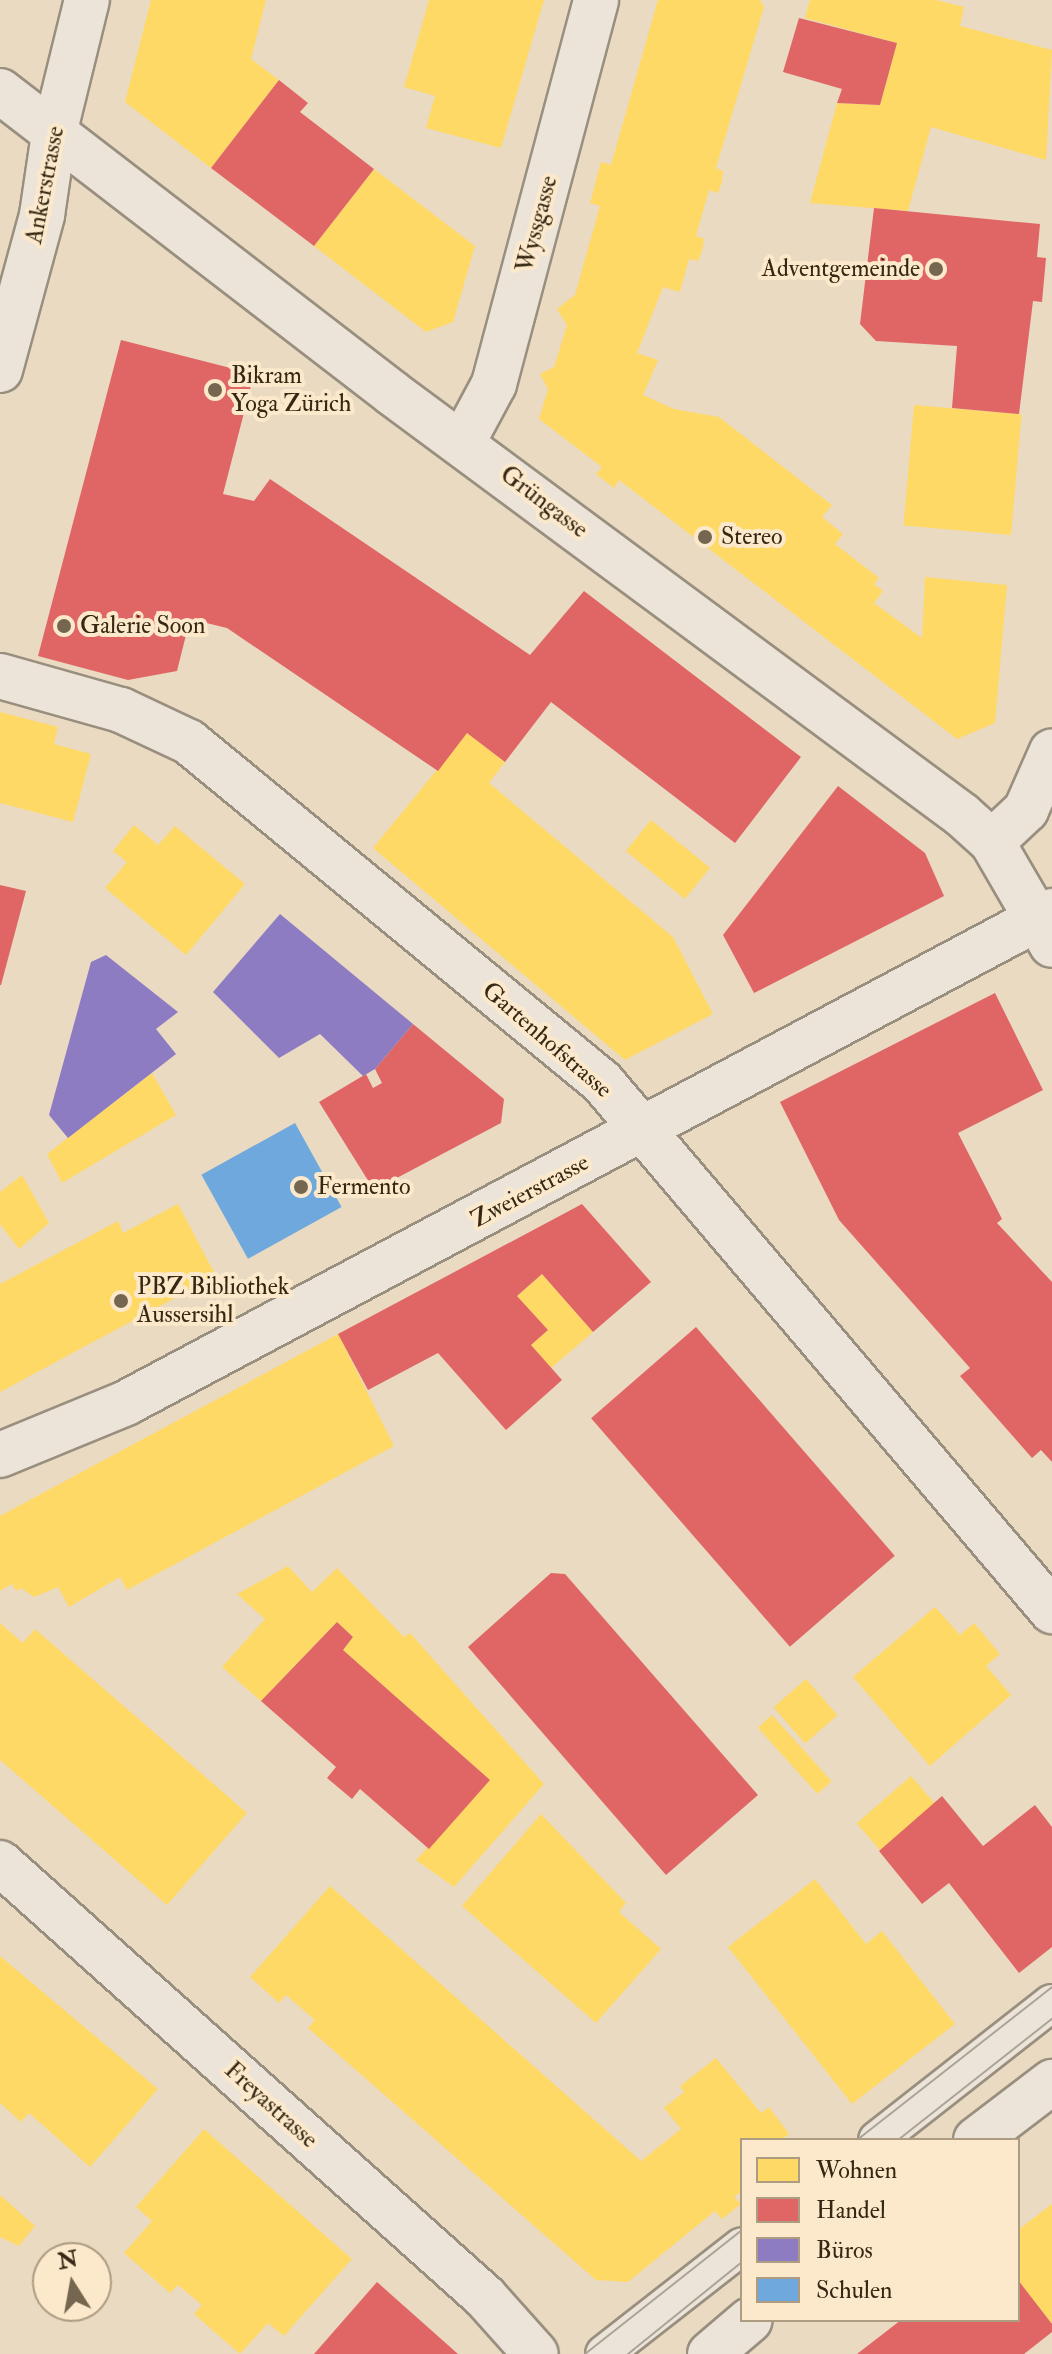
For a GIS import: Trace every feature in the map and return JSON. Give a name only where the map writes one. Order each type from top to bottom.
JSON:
[{"type":"street","name":"Ankerstrasse","points":[[0,370],[42,215],[54,134],[87,0]]},
{"type":"street","name":"Wyssgasse","points":[[463,442],[494,384],[596,0]]},
{"type":"street","name":"Grüngasse","points":[[0,91],[379,384],[463,442],[992,842],[1047,925]]},
{"type":"street","name":"Gartenhofstrasse","points":[[0,676],[155,724],[189,742],[306,835],[602,1082],[1052,1611]]},
{"type":"street","points":[[992,842],[1026,810],[1052,751]]},
{"type":"street","name":"Zweierstrasse","points":[[0,1455],[126,1403],[1047,925]]},
{"type":"street","name":"Freyastrasse","points":[[0,1863],[485,2297],[536,2354]]},
{"type":"street","points":[[979,2138],[1052,2082]]},
{"type":"street","points":[[710,2354],[748,2322]]},
{"type":"lane","points":[[880,2138],[1052,2003]]},
{"type":"lane","points":[[604,2354],[740,2248]]},
{"type":"building: Wohnen","points":[[151,0],[266,0],[251,59],[279,80],[211,168],[125,102]]},
{"type":"building: Wohnen","points":[[429,0],[544,0],[501,148],[426,128],[435,96],[404,87]]},
{"type":"building: Wohnen","points":[[658,0],[760,0],[764,7],[716,168],[723,171],[722,182],[718,193],[709,190],[696,236],[704,239],[702,251],[698,261],[689,259],[680,292],[663,287],[637,353],[658,360],[643,395],[674,409],[719,417],[832,505],[822,517],[843,534],[835,544],[879,578],[874,584],[883,591],[874,603],[922,638],[925,577],[1007,585],[995,723],[957,739],[619,480],[614,488],[596,474],[602,467],[539,419],[548,389],[540,374],[554,367],[567,325],[557,309],[575,295],[600,206],[590,203],[601,162],[611,165]]},
{"type":"building: Wohnen","points":[[810,0],[936,0],[964,7],[960,26],[1052,50],[1046,160],[931,127],[908,211],[810,203],[837,103],[880,105],[897,43],[805,18]]},
{"type":"building: Wohnen","points":[[374,169],[475,246],[453,322],[426,332],[314,246]]},
{"type":"building: Wohnen","points":[[914,405],[1022,414],[1011,535],[903,526]]},
{"type":"building: Wohnen","points":[[0,712],[58,727],[54,744],[91,754],[73,822],[0,803]]},
{"type":"building: Wohnen","points":[[467,733],[505,762],[489,783],[673,937],[713,1014],[625,1060],[373,848]]},
{"type":"building: Wohnen","points":[[651,820],[710,868],[685,899],[626,851]]},
{"type":"building: Wohnen","points":[[134,825],[158,845],[175,826],[245,884],[186,955],[105,888],[127,862],[113,851]]},
{"type":"building: Wohnen","points":[[152,1073],[176,1115],[62,1183],[47,1154]]},
{"type":"building: Wohnen","points":[[22,1175],[49,1223],[19,1249],[0,1224],[0,1192]]},
{"type":"building: Wohnen","points":[[178,1204],[216,1276],[0,1392],[0,1284],[118,1221],[123,1233]]},
{"type":"building: Wohnen","points":[[542,1274],[593,1332],[551,1368],[531,1345],[548,1330],[517,1296]]},
{"type":"building: Wohnen","points":[[338,1334],[394,1446],[127,1590],[120,1577],[69,1607],[58,1587],[34,1597],[21,1588],[16,1591],[12,1584],[0,1591],[0,1516]]},
{"type":"building: Wohnen","points":[[288,1566],[312,1592],[337,1568],[404,1637],[410,1633],[544,1784],[454,1887],[416,1860],[490,1780],[343,1650],[353,1637],[337,1622],[261,1701],[222,1667],[265,1619],[237,1594]]},
{"type":"building: Wohnen","points":[[935,1607],[960,1635],[974,1623],[1000,1654],[986,1666],[1011,1695],[930,1766],[853,1677]]},
{"type":"building: Wohnen","points":[[0,1623],[23,1643],[35,1629],[247,1813],[167,1905],[0,1760]]},
{"type":"building: Wohnen","points":[[806,1679],[837,1715],[805,1743],[774,1707]]},
{"type":"building: Wohnen","points":[[772,1715],[832,1781],[817,1794],[758,1728]]},
{"type":"building: Wohnen","points":[[911,1776],[935,1804],[881,1851],[857,1823]]},
{"type":"building: Wohnen","points":[[541,1814],[626,1903],[619,1912],[661,1949],[596,2023],[462,1906]]},
{"type":"building: Wohnen","points":[[815,1879],[866,1944],[882,1931],[955,2024],[852,2104],[728,1947]]},
{"type":"building: Wohnen","points":[[330,1886],[641,2161],[681,2129],[664,2108],[684,2092],[680,2086],[716,2058],[761,2113],[769,2107],[789,2134],[784,2138],[740,2138],[740,2192],[734,2197],[740,2205],[722,2219],[715,2211],[628,2282],[596,2280],[308,2028],[315,2020],[286,1995],[279,2003],[250,1977]]},
{"type":"building: Wohnen","points":[[0,1956],[158,2089],[90,2167],[29,2113],[21,2122],[0,2103]]},
{"type":"building: Wohnen","points":[[204,2129],[352,2259],[284,2336],[268,2323],[240,2354],[194,2314],[202,2305],[178,2285],[170,2293],[124,2253],[152,2221],[136,2207]]},
{"type":"building: Wohnen","points":[[0,2195],[35,2226],[19,2246],[0,2237]]},
{"type":"building: Wohnen","points":[[1052,2204],[1052,2324],[1020,2283],[1020,2228]]},
{"type":"building: Handel","points":[[799,18],[897,43],[880,105],[837,103],[842,89],[783,72]]},
{"type":"building: Handel","points":[[279,80],[308,103],[300,112],[374,169],[314,246],[211,168]]},
{"type":"building: Handel","points":[[874,208],[1040,224],[1037,257],[1046,258],[1042,302],[1033,301],[1019,414],[952,408],[957,346],[876,341],[860,324]]},
{"type":"building: Handel","points":[[121,340],[254,374],[223,494],[254,501],[270,479],[530,655],[584,591],[801,757],[735,843],[551,702],[505,762],[467,733],[438,771],[227,628],[190,619],[177,671],[128,680],[38,656]]},
{"type":"building: Handel","points":[[838,786],[925,853],[944,896],[754,993],[723,935]]},
{"type":"building: Handel","points":[[0,885],[26,891],[1,985],[0,985]]},
{"type":"building: Handel","points":[[995,993],[1043,1090],[958,1133],[1002,1219],[997,1223],[1052,1282],[1052,1462],[1041,1450],[1032,1458],[960,1376],[970,1368],[839,1220],[780,1102]]},
{"type":"building: Handel","points":[[413,1024],[504,1099],[501,1123],[374,1190],[319,1102],[366,1074],[373,1088],[382,1083],[375,1069]]},
{"type":"building: Handel","points":[[582,1204],[651,1282],[593,1332],[542,1274],[517,1296],[548,1330],[531,1345],[562,1380],[506,1430],[438,1353],[368,1390],[338,1334]]},
{"type":"building: Handel","points":[[696,1327],[895,1556],[790,1647],[591,1418]]},
{"type":"building: Handel","points":[[551,1573],[565,1574],[758,1795],[666,1875],[468,1647]]},
{"type":"building: Handel","points":[[337,1622],[353,1637],[343,1650],[490,1780],[429,1849],[360,1789],[352,1799],[327,1778],[336,1767],[261,1701]]},
{"type":"building: Handel","points":[[942,1796],[983,1846],[1035,1805],[1052,1827],[1052,1947],[1019,1973],[949,1883],[922,1904],[879,1851]]},
{"type":"building: Handel","points":[[377,2282],[458,2354],[314,2354]]},
{"type":"building: Handel","points":[[1020,2283],[1052,2324],[1052,2332],[1024,2354],[857,2354],[898,2322],[1020,2322]]},
{"type":"building: Büros","points":[[280,914],[413,1024],[375,1069],[363,1076],[320,1034],[279,1058],[213,992]]},
{"type":"building: Büros","points":[[106,955],[178,1012],[156,1029],[176,1054],[68,1138],[49,1115],[91,962]]},
{"type":"building: Schulen","points":[[295,1123],[342,1207],[248,1259],[201,1175]]},
{"type":"tram line","points":[[860,2138],[1052,1987]]},
{"type":"tram line","points":[[901,2138],[1052,2019]]},
{"type":"tram line","points":[[585,2354],[740,2232]]},
{"type":"tram line","points":[[628,2354],[740,2264]]},
{"type":"place","name":"Adventgemeinde","points":[[936,269]]},
{"type":"place","name":"Bikram Yoga Zürich","points":[[215,390]]},
{"type":"place","name":"Stereo","points":[[705,537]]},
{"type":"place","name":"Galerie Soon","points":[[64,626]]},
{"type":"place","name":"Fermento","points":[[301,1187]]},
{"type":"place","name":"PBZ Bibliothek Aussersihl","points":[[121,1301]]}]
